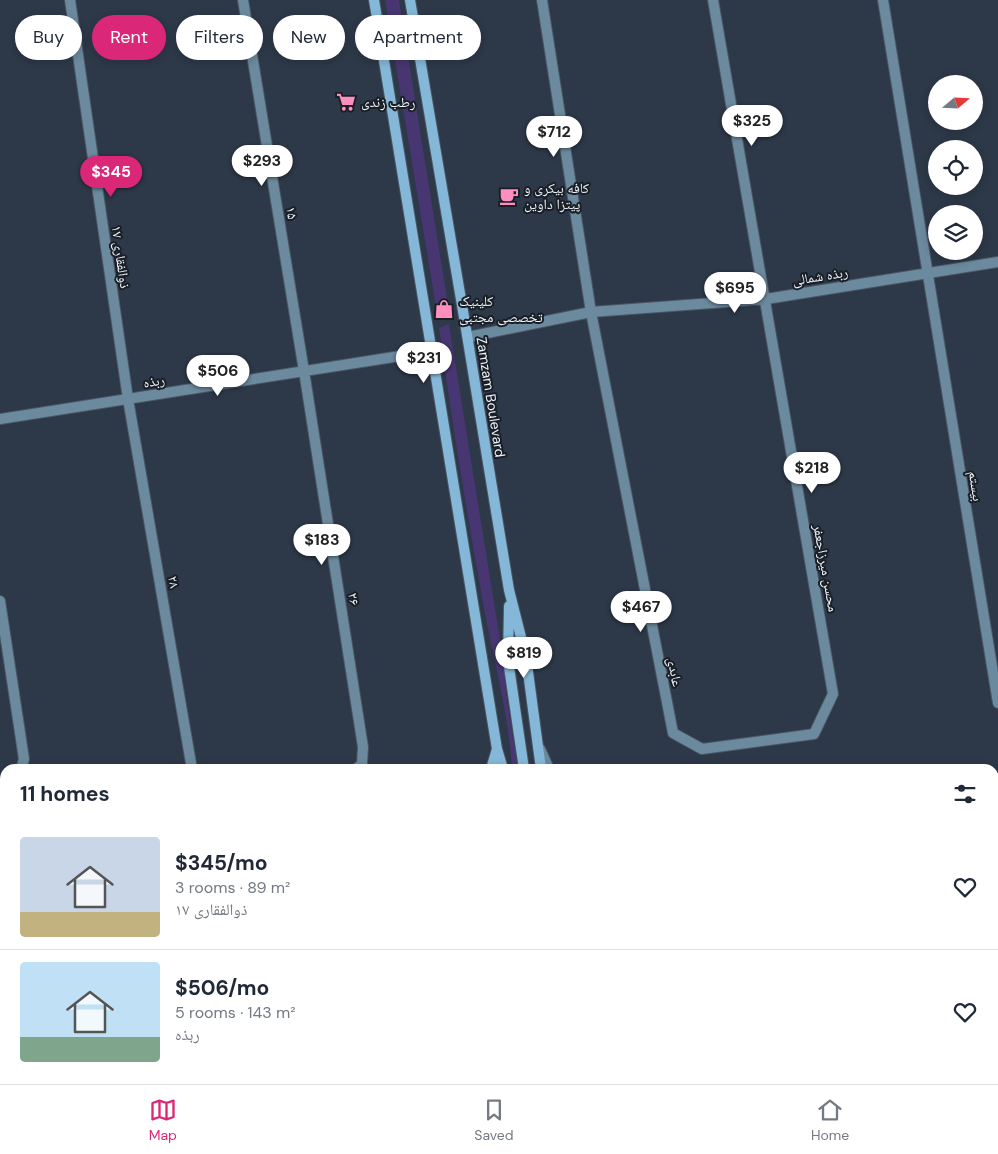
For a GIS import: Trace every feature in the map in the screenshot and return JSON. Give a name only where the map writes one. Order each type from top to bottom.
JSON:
[{"type":"main road","points":[[374,0],[497,750],[501,764]]},
{"type":"main road","name":"Zamzam Boulevard","points":[[410,0],[509,590],[526,657],[540,764]]},
{"type":"main road","points":[[509,590],[508,660],[523,764]]},
{"type":"main road","points":[[493,764],[497,750]]},
{"type":"street","name":"ذوالفقاری ۱۷","points":[[70,0],[128,399]]},
{"type":"street","name":"۱۵","points":[[243,0],[304,371]]},
{"type":"street","points":[[542,0],[591,312]]},
{"type":"street","name":"محسن میرزاجعفر","points":[[713,0],[833,694]]},
{"type":"street","name":"بیستم","points":[[883,0],[998,703]]},
{"type":"street","name":"ربذه شمالی","points":[[468,337],[591,312],[766,299],[998,262]]},
{"type":"street","name":"عابدی","points":[[591,312],[673,733],[702,749],[814,734],[833,694]]},
{"type":"street","name":"ربذه","points":[[0,419],[432,351]]},
{"type":"street","name":"۲۶","points":[[304,371],[364,747],[362,764]]},
{"type":"street","name":"۲۸","points":[[128,399],[191,764]]},
{"type":"street","points":[[0,601],[24,759],[22,764]]},
{"type":"street","points":[[538,747],[546,764]]},
{"type":"shaded area","points":[[385,0],[399,0],[401,15],[387,15]]},
{"type":"shaded area","points":[[395,60],[409,60],[450,317],[438,319]]},
{"type":"shaded area","points":[[449,324],[503,658],[506,692],[517,764],[512,764],[504,709],[484,608],[454,433],[439,328]]},
{"type":"place","name":"رطب زندی","points":[[346,102]]},
{"type":"place","name":"کافه بیکری و پیتزا داوین","points":[[509,196]]},
{"type":"place","name":"کلینیک تخصصی مجتبی","points":[[444,309]]}]
